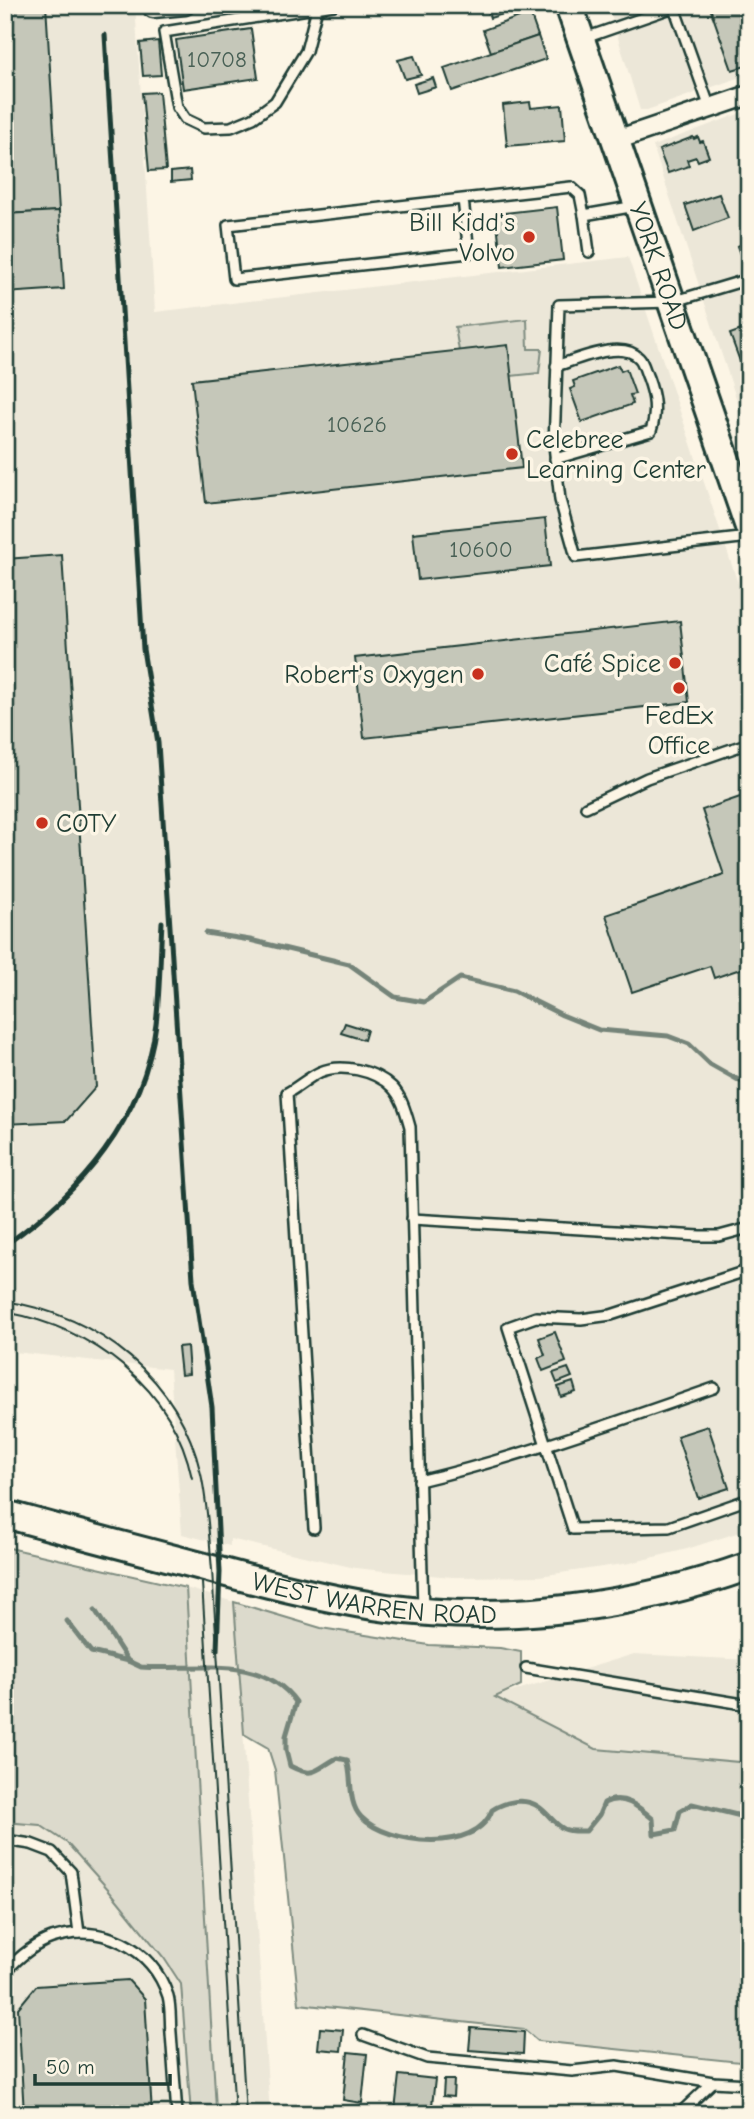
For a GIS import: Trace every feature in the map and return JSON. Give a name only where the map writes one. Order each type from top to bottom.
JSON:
[{"type":"main road","name":"YORK ROAD","points":[[569,5],[672,302],[739,473],[749,527]]},
{"type":"main road","name":"WEST WARREN ROAD","points":[[5,1514],[272,1586],[348,1602],[423,1612],[519,1613],[605,1603],[686,1585],[749,1566]]},
{"type":"street","points":[[153,8],[185,5]]},
{"type":"street","points":[[616,140],[749,95]]},
{"type":"lane","points":[[317,8],[306,51],[275,102],[253,118],[232,127],[204,128],[185,118],[177,107],[164,32],[334,5]]},
{"type":"lane","points":[[580,39],[674,7],[710,108]]},
{"type":"lane","points":[[463,199],[469,253],[234,279],[228,225],[571,187],[580,195],[589,252]]},
{"type":"lane","points":[[584,215],[638,205]]},
{"type":"lane","points":[[749,279],[672,302],[559,306],[553,422],[560,500],[576,556],[749,537]]},
{"type":"lane","points":[[555,459],[651,432],[655,418],[652,390],[640,359],[632,353],[609,350],[556,366]]},
{"type":"lane","points":[[586,807],[647,778],[749,743]]},
{"type":"lane","points":[[314,1528],[288,1093],[319,1073],[350,1068],[392,1087],[405,1107],[410,1126],[423,1612]]},
{"type":"lane","points":[[412,1219],[700,1236],[719,1236],[749,1228]]},
{"type":"lane","points":[[749,1270],[611,1315],[581,1319],[536,1317],[508,1327],[573,1529],[669,1527],[749,1499]]},
{"type":"lane","points":[[419,1481],[490,1464],[714,1388]]},
{"type":"lane","points":[[526,1668],[749,1705]]},
{"type":"lane","points":[[5,1840],[31,1844],[52,1852],[71,1872],[79,1933]]},
{"type":"lane","points":[[5,1972],[28,1951],[51,1938],[79,1933],[102,1934],[123,1941],[141,1955],[160,1976],[169,1999],[177,2114]]},
{"type":"lane","points":[[363,2035],[427,2058],[572,2071],[617,2066],[713,2082],[749,2084]]},
{"type":"lane","points":[[679,2114],[713,2082]]},
{"type":"shaded area","points":[[5,5],[135,5],[155,312],[628,257],[749,616],[749,1529],[687,1549],[630,1563],[539,1576],[453,1577],[384,1571],[355,1568],[230,1539],[230,1546],[182,1534],[170,1369],[5,1351]]},
{"type":"shaded area","points":[[608,5],[749,5],[749,74],[647,110],[640,110]]},
{"type":"shaded area","points":[[749,110],[749,437],[653,146]]},
{"type":"shaded area","points":[[527,319],[528,349],[542,349],[539,373],[511,376],[459,351],[455,327]]},
{"type":"shaded area","points":[[5,1547],[186,1588],[216,2109],[214,2114],[191,2114],[181,1984],[164,1958],[67,1843],[40,1825],[5,1822]]},
{"type":"shaded area","points":[[186,1588],[234,1602],[270,2114],[217,2114]]},
{"type":"shaded area","points":[[234,1602],[321,1628],[429,1645],[500,1648],[521,1652],[521,1685],[495,1697],[596,1749],[749,1763],[749,2063],[538,2041],[524,2029],[299,2004],[275,1770],[268,1748],[244,1734]]},
{"type":"shaded area","points":[[634,1654],[749,1660],[749,1763],[596,1749],[494,1697]]},
{"type":"shaded area","points":[[5,1822],[40,1825],[67,1843],[164,1958],[181,1984],[191,2114],[5,2114],[5,1903],[8,1892],[5,1873]]},
{"type":"building","points":[[5,5],[46,5],[59,211],[5,214]]},
{"type":"building","points":[[486,5],[529,5],[529,6],[490,18]]},
{"type":"building","points":[[709,5],[749,5],[749,65],[732,70]]},
{"type":"building","points":[[530,13],[538,36],[491,52],[483,30]]},
{"type":"building","points":[[251,29],[258,78],[183,89],[176,40]]},
{"type":"building","points":[[538,36],[546,59],[452,91],[444,68]]},
{"type":"building","points":[[158,41],[161,75],[143,76],[140,43]]},
{"type":"building","points":[[414,56],[421,75],[405,79],[398,60]]},
{"type":"building","points":[[433,78],[436,87],[417,93],[414,84]]},
{"type":"building","points":[[159,92],[166,170],[149,171],[142,93]]},
{"type":"building","points":[[530,102],[531,108],[562,105],[565,141],[507,146],[503,105]]},
{"type":"building","points":[[693,137],[703,141],[709,157],[698,161],[696,157],[687,160],[689,166],[668,173],[659,150]]},
{"type":"building","points":[[190,170],[191,180],[171,182],[171,172]]},
{"type":"building","points":[[719,194],[728,218],[694,231],[685,205]]},
{"type":"building","name":"Bill Kidd's Volvo","points":[[557,207],[563,260],[502,267],[496,214]]},
{"type":"building","points":[[59,211],[64,289],[5,293],[5,214]]},
{"type":"building","points":[[749,242],[749,264],[744,265],[737,246]]},
{"type":"building","points":[[747,328],[749,361],[741,364],[730,334]]},
{"type":"building","points":[[508,345],[522,468],[206,503],[192,380]]},
{"type":"building","points":[[618,365],[621,371],[626,369],[635,394],[630,395],[633,404],[582,422],[570,389],[575,387],[573,381]]},
{"type":"building","points":[[545,519],[550,566],[418,580],[413,533]]},
{"type":"building","name":"COTY","points":[[62,555],[96,1087],[66,1121],[5,1124],[5,559]]},
{"type":"building","points":[[680,621],[689,702],[364,738],[355,658]]},
{"type":"building","points":[[749,794],[749,966],[714,978],[710,966],[632,992],[606,915],[724,875],[702,810]]},
{"type":"building","points":[[345,1023],[367,1030],[364,1040],[341,1033]]},
{"type":"building","points":[[555,1332],[566,1362],[543,1371],[538,1358],[545,1355],[539,1338]]},
{"type":"building","points":[[187,1346],[189,1374],[181,1375],[178,1347]]},
{"type":"building","points":[[568,1368],[572,1377],[557,1383],[553,1373]]},
{"type":"building","points":[[573,1382],[576,1392],[561,1397],[558,1387]]},
{"type":"building","points":[[708,1426],[729,1488],[698,1498],[677,1436]]},
{"type":"building","points":[[128,1980],[145,1999],[152,2114],[24,2114],[18,2008],[36,1986]]},
{"type":"building","points":[[320,2028],[343,2030],[341,2051],[318,2049]]},
{"type":"building","points":[[471,2028],[524,2032],[523,2054],[469,2050]]},
{"type":"building","points":[[348,2052],[367,2054],[362,2103],[343,2100]]},
{"type":"building","points":[[399,2075],[435,2079],[431,2114],[395,2111]]},
{"type":"building","points":[[444,2080],[454,2080],[453,2097],[443,2096]]},
{"type":"waterway","points":[[206,933],[250,940],[349,964],[395,997],[424,1002],[460,978],[514,991],[599,1030],[668,1036],[689,1044],[710,1064],[749,1086]]},
{"type":"waterway","points":[[95,1610],[128,1661],[141,1667],[246,1670],[265,1676],[282,1687],[296,1702],[286,1736],[290,1766],[310,1772],[337,1758],[347,1760],[352,1797],[357,1811],[374,1827],[391,1834],[410,1839],[451,1839],[469,1834],[483,1824],[492,1810],[516,1801],[534,1804],[560,1827],[572,1831],[586,1831],[599,1815],[604,1803],[611,1800],[636,1806],[653,1819],[654,1834],[675,1830],[680,1811],[692,1804],[749,1818]]},
{"type":"waterway","points":[[67,1621],[91,1652],[128,1661]]},
{"type":"tram line","points":[[5,1301],[40,1309],[73,1321],[103,1337],[130,1357],[154,1381],[174,1409],[190,1440],[201,1474],[212,1570],[246,2114]]},
{"type":"tram line","points":[[5,1312],[38,1320],[69,1332],[124,1367],[148,1390],[167,1416],[182,1445],[192,1478]]},
{"type":"tram line","points":[[202,1583],[235,2114]]},
{"type":"railway","points":[[105,35],[143,649],[158,743],[193,1280],[212,1407],[220,1572],[217,1650]]},
{"type":"railway","points":[[5,1245],[59,1202],[83,1177],[105,1151],[123,1122],[149,1059],[156,1024],[162,922]]},
{"type":"place","name":"Bill Kidd's Volvo","points":[[529,237]]},
{"type":"place","name":"Celebree Learning Center","points":[[512,454]]},
{"type":"place","name":"Café Spice","points":[[675,663]]},
{"type":"place","name":"Robert's Oxygen","points":[[478,674]]},
{"type":"place","name":"FedEx Office","points":[[679,688]]},
{"type":"place","name":"COTY","points":[[42,823]]}]
